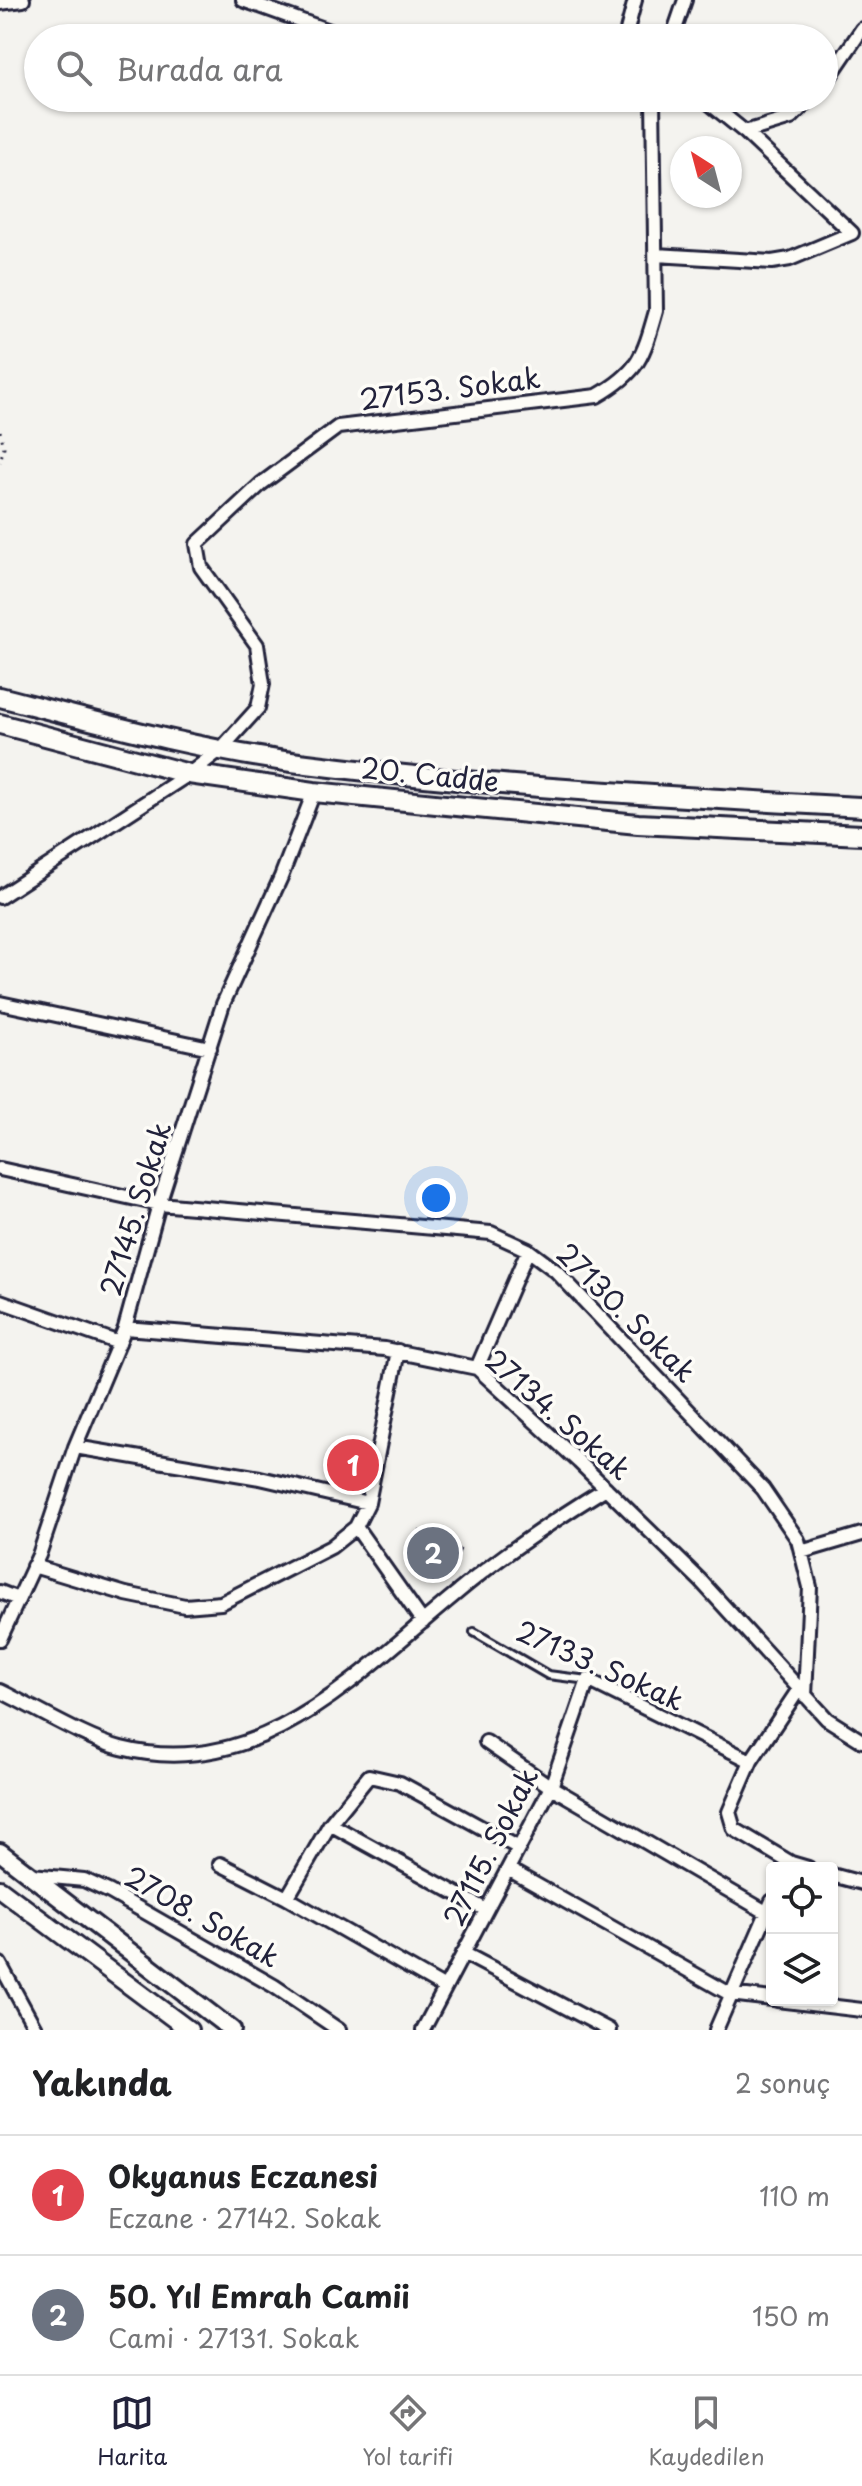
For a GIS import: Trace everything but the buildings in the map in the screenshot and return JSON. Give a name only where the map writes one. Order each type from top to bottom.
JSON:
[{"type":"main road","points":[[0,697],[220,750],[307,764],[498,782],[862,807]]},
{"type":"main road","name":"20. Cadde","points":[[0,724],[189,774],[314,792],[638,824],[862,835]]},
{"type":"street","points":[[0,3],[19,0]]},
{"type":"street","points":[[243,0],[310,24]]},
{"type":"street","points":[[629,24],[635,0]]},
{"type":"street","points":[[677,24],[685,0]]},
{"type":"street","points":[[838,67],[860,39]]},
{"type":"street","name":"27153. Sokak","points":[[0,897],[189,774],[220,750],[258,708],[263,684],[257,645],[201,567],[197,544],[261,484],[338,427],[597,396],[628,379],[647,342],[656,311],[653,112]]},
{"type":"street","points":[[656,255],[772,262],[790,259],[857,233],[720,112]]},
{"type":"street","points":[[745,132],[791,118],[797,112]]},
{"type":"street","name":"27145. Sokak","points":[[0,1639],[33,1566],[75,1447],[125,1328],[159,1204],[223,1004],[281,877],[314,792]]},
{"type":"street","points":[[0,1003],[210,1048]]},
{"type":"street","name":"27130. Sokak","points":[[0,1169],[159,1204],[491,1233],[528,1250],[556,1271],[763,1489],[798,1540],[810,1587],[802,1692]]},
{"type":"street","points":[[477,1368],[528,1250]]},
{"type":"street","points":[[0,1301],[119,1343]]},
{"type":"street","name":"27134. Sokak","points":[[125,1328],[398,1351],[477,1368],[700,1580],[827,1719],[862,1741]]},
{"type":"street","points":[[33,1566],[140,1597],[185,1606],[221,1603],[331,1547],[356,1527],[368,1503],[398,1351]]},
{"type":"street","points":[[75,1447],[260,1478],[368,1503]]},
{"type":"street","points":[[0,1691],[120,1748],[172,1754],[218,1752],[274,1733],[390,1652],[526,1537],[606,1488]]},
{"type":"street","points":[[356,1527],[423,1622]]},
{"type":"street","points":[[801,1552],[862,1534]]},
{"type":"street","points":[[0,1592],[18,1599]]},
{"type":"street","name":"27133. Sokak","points":[[588,1680],[751,1761]]},
{"type":"street","name":"27115. Sokak","points":[[423,2030],[551,1787],[588,1680]]},
{"type":"street","points":[[784,1862],[734,1829],[729,1812],[751,1761],[802,1692]]},
{"type":"street","points":[[486,1742],[551,1787],[766,1904]]},
{"type":"street","points":[[287,1898],[330,1824],[369,1776],[400,1783],[519,1848]]},
{"type":"street","points":[[330,1824],[486,1910]]},
{"type":"street","points":[[0,1852],[232,2030]]},
{"type":"street","points":[[220,1864],[287,1898],[445,1988]]},
{"type":"street","points":[[508,1869],[730,1994],[766,1999]]},
{"type":"street","name":"2708. Sokak","points":[[30,1874],[84,1880],[110,1892],[274,1986],[339,2030]]},
{"type":"street","points":[[838,1877],[862,1883]]},
{"type":"street","points":[[0,1889],[189,2030]]},
{"type":"street","points":[[716,2030],[766,1913]]},
{"type":"street","points":[[463,1953],[609,2030]]},
{"type":"street","points":[[0,1964],[36,2030]]},
{"type":"street","points":[[827,2006],[862,2010]]},
{"type":"lane","name":"27133. Sokak","points":[[474,1632],[548,1675],[588,1680]]},
{"type":"path","points":[[0,431],[4,447],[0,462]]},
{"type":"place","name":"Okyanus Eczanesi","points":[[353,1465]]},
{"type":"place","name":"50. Yıl Emrah Camii","points":[[433,1553]]}]
